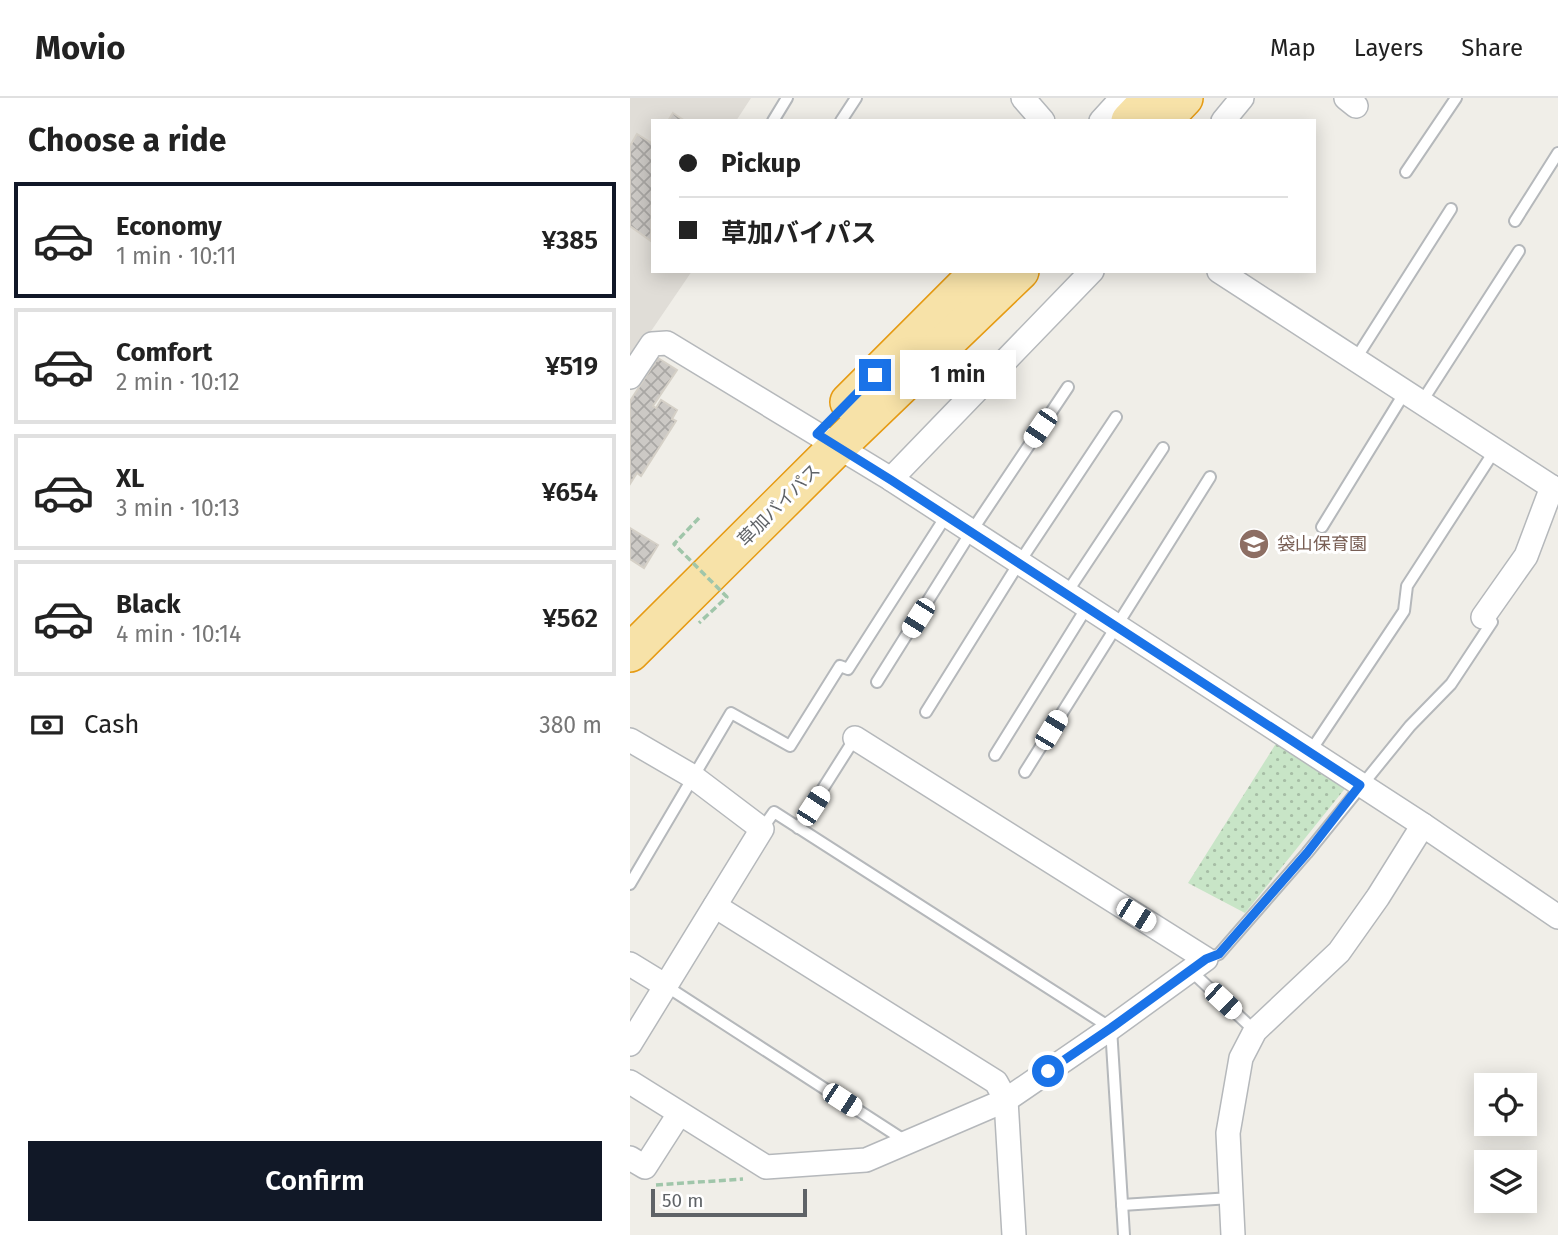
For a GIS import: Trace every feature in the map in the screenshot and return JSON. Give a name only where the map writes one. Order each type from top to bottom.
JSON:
[{"type":"highway","points":[[1132,119],[1152,98]]},
{"type":"highway","points":[[1164,119],[1184,98]]},
{"type":"highway","name":"草加バイパス","points":[[630,653],[978,273]]},
{"type":"highway","name":"草加バイパス","points":[[630,620],[827,440],[1018,273]]},
{"type":"street","points":[[1023,98],[1041,119]]},
{"type":"street","points":[[1103,119],[1122,98]]},
{"type":"street","points":[[1225,119],[1242,98]]},
{"type":"street","points":[[891,480],[1090,273]]},
{"type":"street","points":[[1227,274],[1555,489],[1526,556],[1483,617]]},
{"type":"street","points":[[630,377],[652,344],[667,343],[891,480],[1423,825],[1558,917]]},
{"type":"street","points":[[630,1082],[766,1167],[866,1160],[1006,1100],[1198,964],[855,738]]},
{"type":"street","points":[[630,740],[692,776],[762,830],[630,1044]]},
{"type":"street","points":[[1233,1235],[1228,1133],[1241,1058],[1255,1031],[1339,952],[1378,897],[1423,825]]},
{"type":"street","points":[[715,906],[996,1082],[1006,1100],[1014,1235]]},
{"type":"street","points":[[630,964],[666,986]]},
{"type":"street","points":[[630,1158],[645,1167],[679,1114]]},
{"type":"lane","points":[[774,119],[788,98]]},
{"type":"lane","points":[[842,119],[856,98]]},
{"type":"lane","points":[[1406,172],[1456,98]]},
{"type":"lane","points":[[1515,221],[1558,153]]},
{"type":"lane","points":[[1355,360],[1451,209]]},
{"type":"lane","points":[[1322,527],[1519,251]]},
{"type":"lane","points":[[877,682],[971,532],[1068,387]]},
{"type":"lane","points":[[926,712],[1116,417]]},
{"type":"lane","points":[[1066,594],[1163,448]]},
{"type":"lane","points":[[1310,752],[1404,611],[1407,586],[1495,450]]},
{"type":"lane","points":[[1025,772],[1210,477]]},
{"type":"lane","points":[[630,884],[731,713],[790,746],[840,666],[848,669],[946,516]]},
{"type":"lane","points":[[995,755],[1087,607]]},
{"type":"lane","points":[[1255,1031],[1198,964],[1219,954],[1307,853],[1410,726],[1451,684],[1492,622],[1483,617]]},
{"type":"lane","points":[[799,828],[855,738]]},
{"type":"lane","points":[[762,830],[774,812],[1111,1028],[1124,1235]]},
{"type":"lane","points":[[666,986],[908,1143]]},
{"type":"lane","points":[[1122,1205],[1231,1198]]},
{"type":"path","points":[[699,518],[674,544],[727,597],[699,623]]},
{"type":"path","points":[[653,1185],[752,1179]]},
{"type":"shaded area","points":[[630,98],[751,98],[737,119],[651,119],[651,273],[691,273],[630,362]]},
{"type":"green space","points":[[1277,742],[1347,786],[1245,913],[1188,883]]},
{"type":"building","points":[[673,113],[682,119],[669,119]]},
{"type":"building","points":[[637,134],[651,143],[651,241],[630,226],[630,146]]},
{"type":"building","points":[[658,358],[677,370],[653,406],[656,408],[661,400],[677,410],[672,419],[676,421],[641,476],[637,473],[630,484],[630,401]]},
{"type":"building","points":[[630,528],[658,545],[644,568],[630,559]]},
{"type":"place","name":"袋山保育園","points":[[1254,544]]},
{"type":"route","points":[[875,375],[817,434],[1360,785],[1307,853],[1219,954],[1206,959],[1048,1071]]}]
